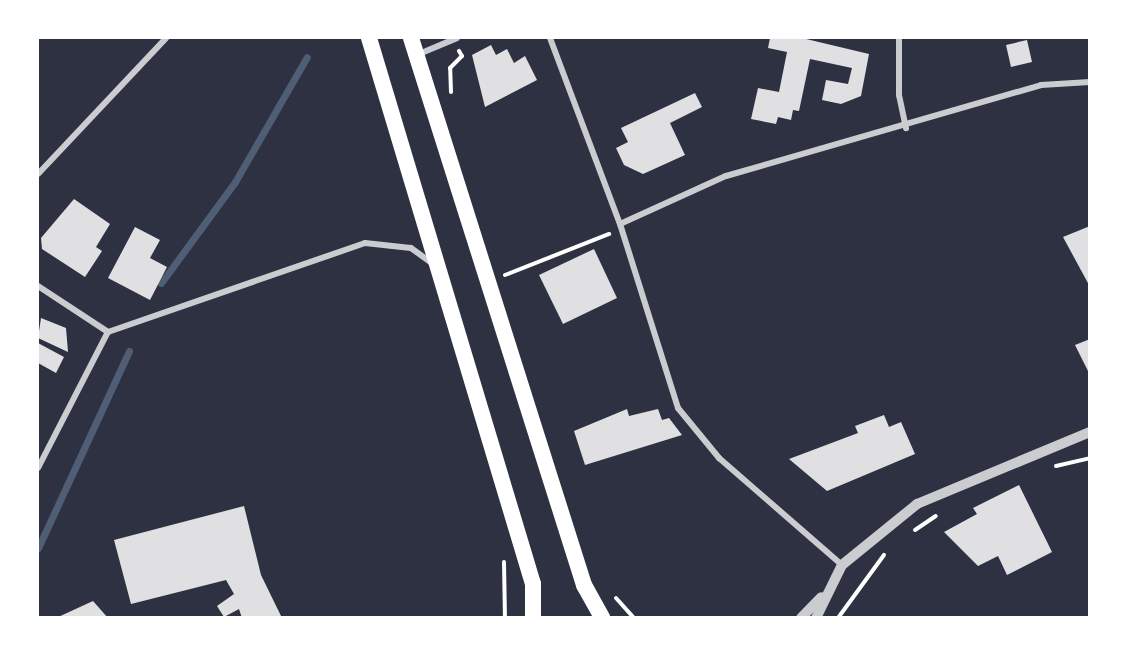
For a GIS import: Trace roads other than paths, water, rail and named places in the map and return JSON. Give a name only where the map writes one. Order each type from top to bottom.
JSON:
[{"type":"highway","points":[[369,38],[532,584],[532,618]]},
{"type":"highway","points":[[411,38],[418,54],[584,585],[602,618]]},
{"type":"street","points":[[38,174],[166,38]]},
{"type":"street","points":[[418,54],[457,38]]},
{"type":"street","points":[[550,38],[621,227],[678,408],[719,458],[842,565]]},
{"type":"street","points":[[899,38],[899,96],[906,128]]},
{"type":"street","points":[[621,227],[726,176],[906,128],[1041,85],[1089,82]]},
{"type":"street","points":[[38,468],[108,332],[365,243],[411,248],[439,269]]},
{"type":"street","points":[[38,286],[108,332]]},
{"type":"street","points":[[816,618],[826,593],[842,565],[916,504],[1089,432]]},
{"type":"street","points":[[801,618],[826,593]]},
{"type":"waterway","points":[[161,283],[235,182],[307,57]]},
{"type":"waterway","points":[[38,548],[129,351]]}]
